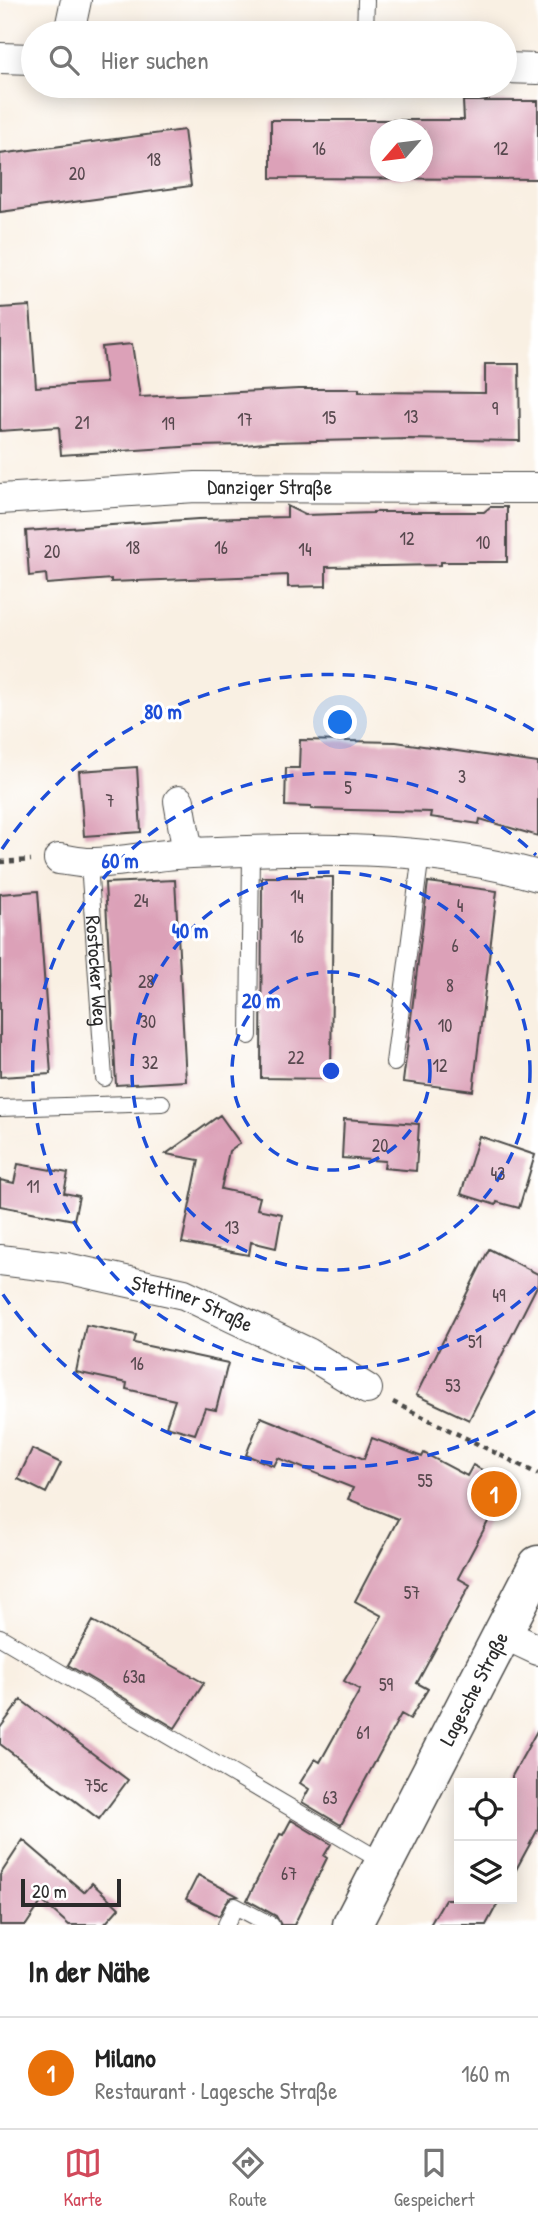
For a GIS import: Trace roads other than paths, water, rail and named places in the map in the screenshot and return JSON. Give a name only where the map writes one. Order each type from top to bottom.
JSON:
[{"type":"street","points":[[72,21],[76,0]]},
{"type":"street","points":[[0,58],[21,59]]},
{"type":"street","points":[[517,68],[538,69]]},
{"type":"street","name":"Danziger Straße","points":[[0,499],[196,487],[538,488]]},
{"type":"street","points":[[179,801],[188,853]]},
{"type":"street","points":[[59,859],[89,863],[188,853],[313,849],[469,859],[538,876]]},
{"type":"street","name":"Stettiner Straße","points":[[0,1261],[66,1268],[184,1294],[308,1353],[367,1389]]},
{"type":"street","name":"Lagesche Straße","points":[[352,1925],[538,1565]]},
{"type":"street","points":[[504,1634],[538,1650]]},
{"type":"lane","points":[[365,21],[366,0]]},
{"type":"lane","points":[[249,1036],[251,851]]},
{"type":"lane","points":[[394,1063],[421,854]]},
{"type":"lane","name":"Rostocker Weg","points":[[89,863],[104,1078]]},
{"type":"lane","points":[[0,1108],[162,1103]]},
{"type":"lane","points":[[0,1637],[383,1862]]},
{"type":"lane","points":[[226,1925],[235,1906],[271,1925]]},
{"type":"place","name":"Milano","points":[[494,1494]]}]
